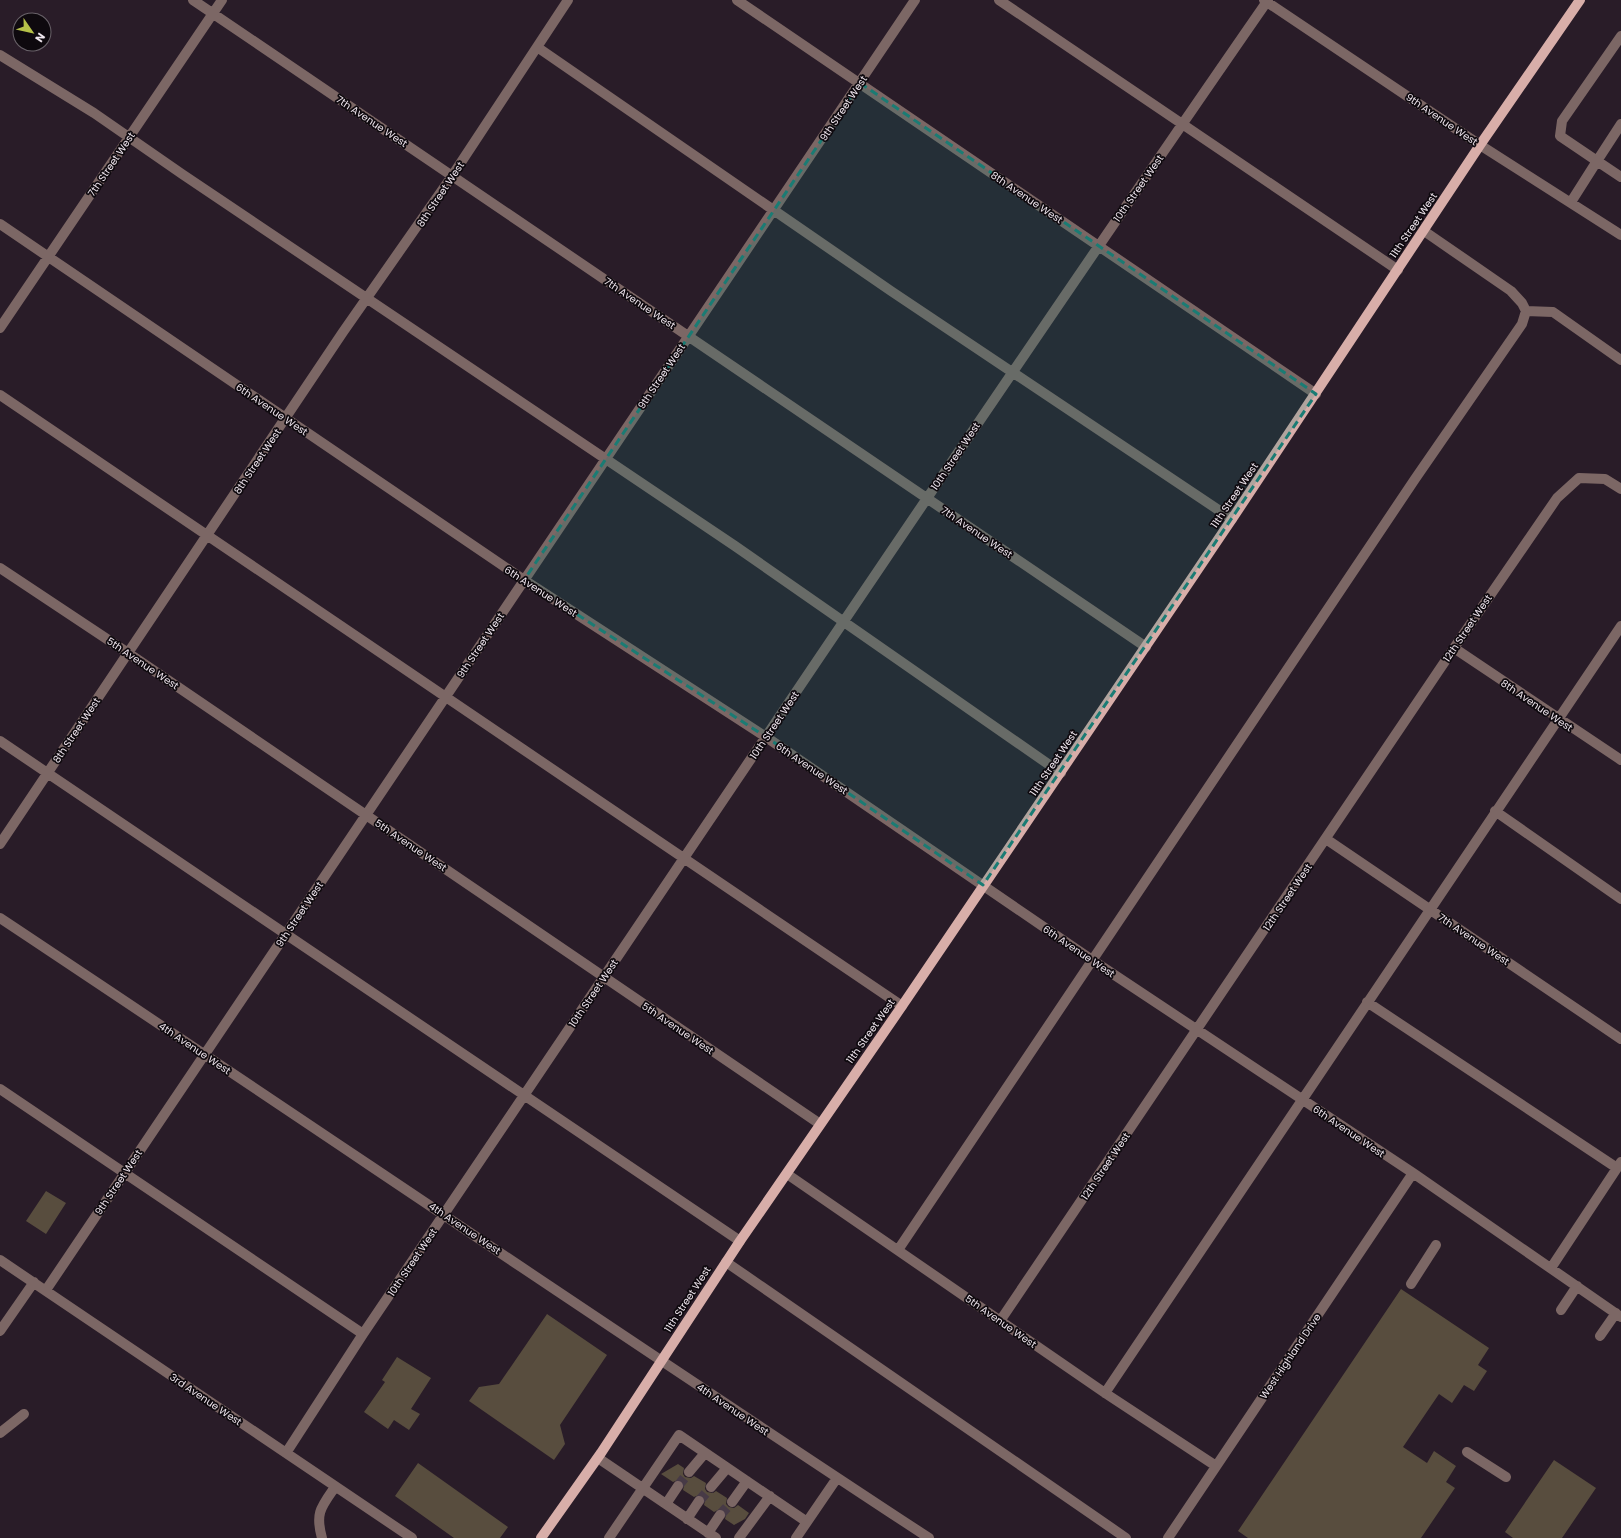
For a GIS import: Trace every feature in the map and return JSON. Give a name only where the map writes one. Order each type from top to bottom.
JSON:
[{"type":"main road","name":"11th Street West","points":[[541,1538],[598,1458],[740,1241],[1061,773],[1316,394],[1480,145],[1580,0]]},
{"type":"street","name":"7th Avenue West","points":[[193,0],[1146,646]]},
{"type":"street","name":"7th Street West","points":[[0,328],[222,0]]},
{"type":"street","name":"8th Street West","points":[[0,844],[285,418],[452,176],[568,0]]},
{"type":"street","name":"8th Avenue West","points":[[737,0],[1316,394]]},
{"type":"street","name":"9th Street West","points":[[46,1290],[124,1172],[916,0]]},
{"type":"street","points":[[998,0],[1398,270]]},
{"type":"street","name":"10th Street West","points":[[286,1453],[363,1334],[524,1095],[1098,245],[1266,1]]},
{"type":"street","name":"9th Avenue West","points":[[1266,1],[1480,145],[1572,202],[1621,235]]},
{"type":"street","points":[[1621,36],[1562,120],[1560,136],[1621,177]]},
{"type":"street","points":[[537,47],[1012,372],[1232,519]]},
{"type":"street","points":[[0,55],[94,113],[844,621],[1061,773]]},
{"type":"street","points":[[1572,202],[1621,124]]},
{"type":"street","name":"6th Avenue West","points":[[0,224],[524,580],[766,737],[1092,960],[1413,1173],[1619,1315]]},
{"type":"street","points":[[898,1250],[1415,479],[1522,324],[1526,311],[1522,303],[1510,291],[1424,231]]},
{"type":"street","points":[[1526,311],[1553,312],[1621,360]]},
{"type":"street","points":[[0,395],[206,536],[685,857],[902,1006]]},
{"type":"street","name":"12th Street West","points":[[1000,1321],[1454,648],[1557,498],[1579,478],[1605,479],[1621,489]]},
{"type":"street","name":"5th Avenue West","points":[[0,568],[128,652],[820,1124]]},
{"type":"street","points":[[1105,1393],[1495,811],[1621,626]]},
{"type":"street","name":"8th Avenue West","points":[[1454,648],[1621,760]]},
{"type":"street","points":[[0,741],[740,1241]]},
{"type":"street","points":[[1495,811],[1621,899]]},
{"type":"street","name":"7th Avenue West","points":[[1326,839],[1621,1039]]},
{"type":"street","name":"4th Avenue West","points":[[0,918],[929,1538]]},
{"type":"street","points":[[1367,1002],[1619,1165],[1551,1268]]},
{"type":"street","points":[[0,1089],[363,1334]]},
{"type":"street","name":"West Highland Drive","points":[[1168,1538],[1413,1173]]},
{"type":"street","name":"5th Avenue West","points":[[787,1174],[1105,1393],[1216,1466]]},
{"type":"street","points":[[1411,1284],[1436,1245]]},
{"type":"street","name":"3rd Avenue West","points":[[0,1260],[412,1538]]},
{"type":"street","points":[[726,1262],[1126,1538]]},
{"type":"street","points":[[0,1331],[34,1282]]},
{"type":"street","points":[[1561,1310],[1577,1286]]},
{"type":"street","points":[[1600,1336],[1619,1315]]},
{"type":"street","points":[[0,1433],[24,1414]]},
{"type":"street","points":[[609,1538],[679,1435],[807,1522]]},
{"type":"street","points":[[1467,1452],[1506,1477]]},
{"type":"street","points":[[689,1472],[705,1453]]},
{"type":"street","points":[[598,1458],[712,1535],[720,1516]]},
{"type":"street","points":[[711,1487],[727,1468]]},
{"type":"street","points":[[796,1538],[837,1478]]},
{"type":"street","points":[[732,1502],[747,1481]]},
{"type":"street","points":[[666,1504],[678,1486]]},
{"type":"street","points":[[322,1538],[318,1523],[322,1505],[336,1487]]},
{"type":"street","points":[[739,1538],[770,1496]]},
{"type":"street","points":[[687,1519],[699,1501]]},
{"type":"highlighted area","points":[[860,83],[1316,394],[983,885],[766,737],[524,580]]},
{"type":"building","points":[[46,1191],[66,1203],[46,1234],[26,1221]]},
{"type":"building","points":[[1401,1289],[1489,1348],[1478,1365],[1487,1371],[1474,1391],[1464,1385],[1452,1403],[1439,1394],[1403,1447],[1427,1463],[1434,1451],[1456,1466],[1446,1482],[1455,1488],[1421,1538],[1248,1538],[1238,1531]]},
{"type":"building","points":[[547,1314],[607,1355],[560,1425],[565,1444],[554,1460],[469,1401],[479,1387],[499,1384]]},
{"type":"building","points":[[397,1357],[431,1378],[411,1409],[420,1414],[409,1430],[394,1420],[388,1429],[364,1412],[385,1382],[382,1380]]},
{"type":"building","points":[[1554,1460],[1596,1488],[1562,1538],[1513,1538],[1505,1532]]},
{"type":"building","points":[[418,1463],[508,1527],[500,1538],[454,1538],[395,1496]]},
{"type":"building","points":[[678,1464],[684,1468],[683,1474],[685,1477],[691,1478],[694,1476],[706,1483],[705,1489],[707,1492],[713,1493],[716,1491],[727,1498],[726,1504],[729,1507],[734,1508],[738,1505],[749,1513],[745,1519],[734,1525],[725,1519],[726,1515],[724,1510],[720,1509],[714,1512],[704,1505],[705,1501],[703,1496],[699,1495],[694,1497],[683,1490],[684,1486],[682,1481],[678,1480],[673,1482],[661,1474]]},
{"type":"tunnel","points":[[678,1486],[689,1472]]},
{"type":"tunnel","points":[[699,1501],[711,1487]]},
{"type":"tunnel","points":[[720,1515],[732,1502]]}]
